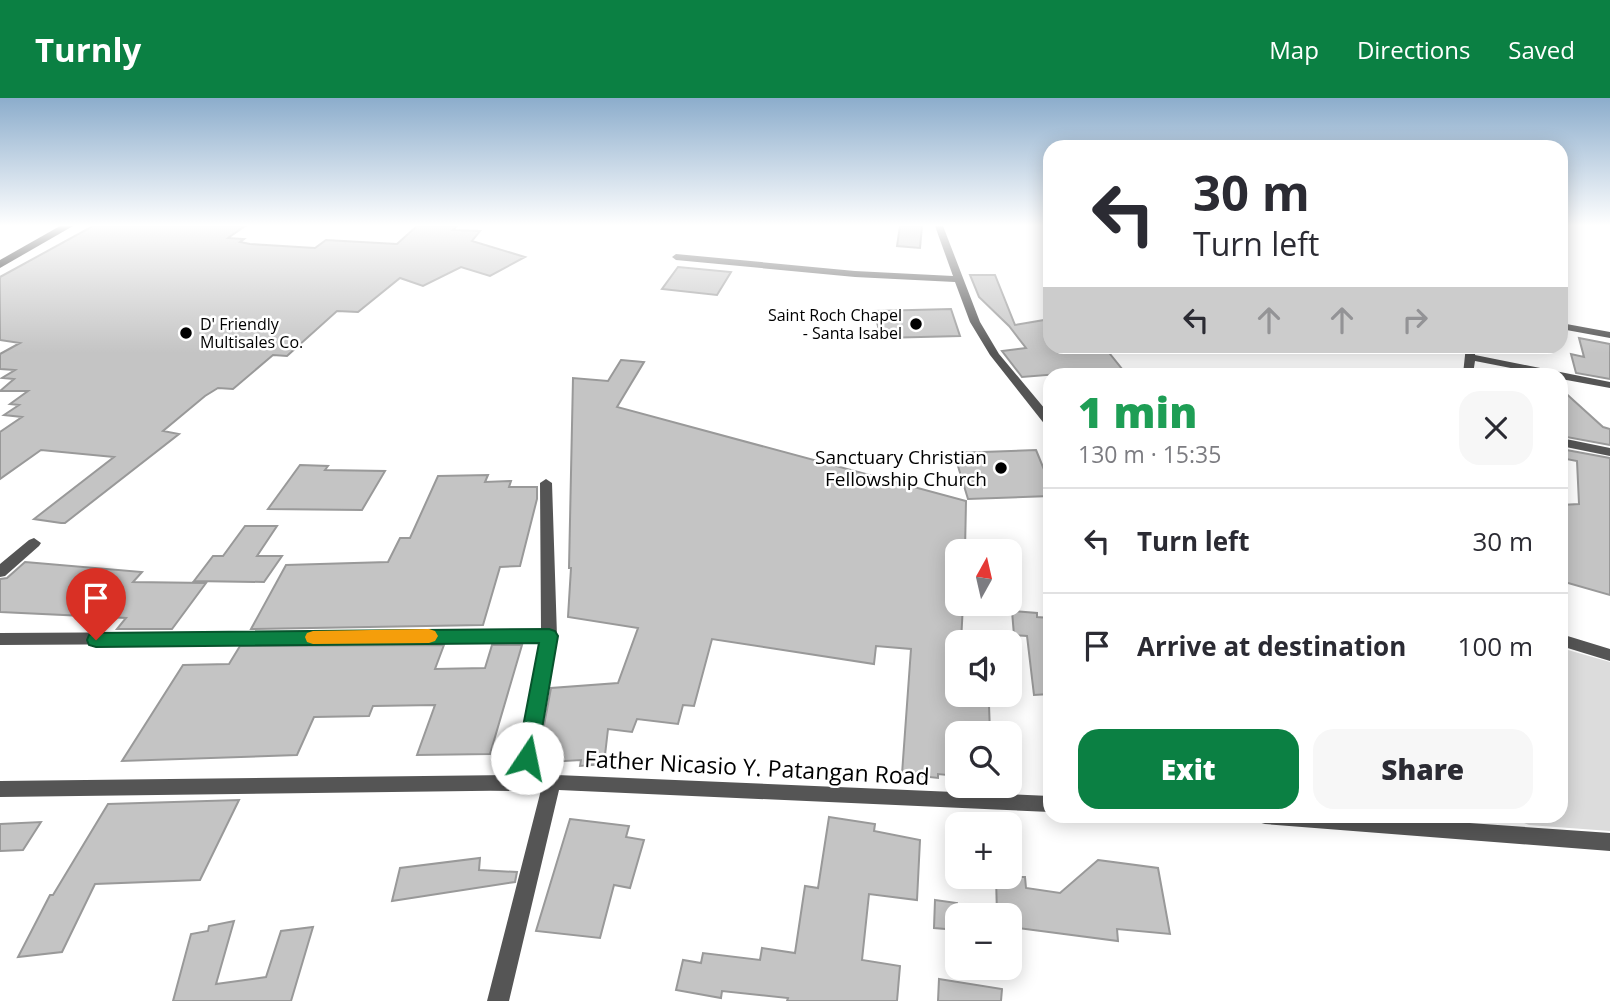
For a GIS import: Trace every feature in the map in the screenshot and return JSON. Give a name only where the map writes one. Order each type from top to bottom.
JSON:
[{"type":"street","points":[[793,268],[958,279]]},
{"type":"street","points":[[954,268],[975,322],[991,349],[1043,414]]},
{"type":"street","points":[[1568,327],[1610,335]]},
{"type":"street","points":[[1479,354],[1538,368]]},
{"type":"street","points":[[1568,375],[1610,385]]},
{"type":"street","points":[[1568,443],[1610,452]]},
{"type":"street","points":[[522,783],[549,636],[546,484]]},
{"type":"street","points":[[0,572],[34,543]]},
{"type":"street","points":[[0,639],[549,636]]},
{"type":"street","points":[[1568,642],[1610,655]]},
{"type":"street","points":[[498,1001],[552,782]]},
{"type":"street","name":"Father Nicasio Y. Patangan Road","points":[[0,789],[552,782],[1043,804]]},
{"type":"street","points":[[1455,823],[1610,842]]},
{"type":"shaded area","points":[[1568,650],[1610,662],[1610,831],[1524,823],[1568,823]]},
{"type":"building","points":[[16,268],[459,268],[423,286],[400,278],[358,312],[337,311],[287,356],[273,355],[233,389],[218,388],[205,396],[163,431],[179,434],[65,523],[34,519],[114,457],[41,450],[0,479],[0,432],[22,417],[4,415],[19,405],[10,404],[28,391],[0,391],[14,379],[2,378],[15,370],[0,369],[0,354],[20,343],[0,340],[0,277]]},
{"type":"building","points":[[465,268],[504,268],[490,276]]},
{"type":"building","points":[[677,268],[731,272],[717,295],[662,289]]},
{"type":"building","points":[[970,275],[995,275],[1015,325],[1043,320],[1043,354],[1110,354],[1121,368],[1043,368],[1043,375],[1022,377],[1002,351],[1026,348],[1009,326],[979,297]]},
{"type":"building","name":"Saint Roch Chapel - Santa Isabel","points":[[951,309],[960,336],[881,338],[874,311]]},
{"type":"building","points":[[1579,338],[1610,344],[1610,379],[1576,373],[1571,354],[1584,357]]},
{"type":"building","points":[[621,360],[644,362],[617,407],[966,501],[965,539],[945,539],[945,616],[962,616],[962,630],[945,630],[945,707],[989,707],[990,721],[945,721],[945,775],[938,774],[938,778],[902,774],[911,649],[876,646],[874,664],[712,639],[694,706],[683,705],[678,724],[637,719],[632,732],[608,729],[604,764],[580,766],[581,760],[548,762],[552,735],[542,736],[551,688],[618,683],[638,628],[568,617],[573,378],[608,381]]},
{"type":"building","points":[[1568,395],[1603,427],[1610,429],[1610,445],[1568,437]]},
{"type":"building","name":"Sanctuary Christian Fellowship Church","points":[[1036,450],[1043,467],[1043,496],[968,499],[954,453]]},
{"type":"building","points":[[1568,450],[1610,458],[1610,595],[1568,583],[1568,505],[1579,504],[1577,461],[1568,459]]},
{"type":"building","points":[[300,465],[328,466],[325,470],[385,471],[362,510],[268,509]]},
{"type":"building","points":[[488,475],[485,482],[511,481],[509,487],[537,487],[537,499],[520,566],[500,567],[483,625],[251,629],[286,565],[388,562],[400,538],[410,538],[438,476]]},
{"type":"building","points":[[245,526],[277,526],[257,556],[282,556],[264,582],[194,581],[213,556],[223,556]]},
{"type":"building","points":[[25,562],[142,572],[133,582],[206,583],[172,629],[117,629],[126,618],[0,612],[0,579],[7,578]]},
{"type":"building","points":[[1022,612],[1037,613],[1037,617],[1043,617],[1043,694],[1034,695],[1027,636],[1022,636],[1022,630],[1014,630],[1012,616],[1022,616]]},
{"type":"building","points":[[444,645],[435,669],[485,668],[492,645],[522,645],[490,754],[417,755],[435,705],[373,706],[369,716],[314,717],[297,755],[122,761],[183,665],[229,664],[240,646]]},
{"type":"building","points":[[239,800],[200,880],[95,884],[62,952],[18,957],[50,895],[53,895],[108,804]]},
{"type":"building","points":[[829,817],[875,824],[874,831],[920,840],[917,900],[869,894],[862,960],[900,966],[897,1001],[787,1001],[788,998],[722,991],[721,998],[676,990],[683,960],[701,963],[703,953],[760,960],[762,948],[795,953],[805,886],[818,888]]},
{"type":"building","points":[[570,819],[629,826],[626,837],[644,840],[630,888],[614,885],[600,938],[536,931]]},
{"type":"building","points":[[41,822],[23,850],[0,851],[0,824]]},
{"type":"building","points":[[480,858],[479,870],[517,872],[515,882],[392,901],[400,868]]},
{"type":"building","points":[[1098,860],[1158,868],[1170,934],[1117,929],[1118,941],[1022,929],[1022,903],[997,903],[996,889],[1022,889],[1022,877],[1025,877],[1026,888],[1060,893]]},
{"type":"building","points":[[935,900],[957,903],[945,903],[945,929],[934,928]]},
{"type":"building","points":[[234,921],[216,984],[266,977],[281,931],[313,927],[291,1001],[173,1001],[191,934],[208,931],[209,926]]},
{"type":"building","points":[[939,979],[1002,989],[1001,1001],[938,1001]]},
{"type":"slow traffic","points":[[313,637],[429,636]]},
{"type":"place","name":"Saint Roch Chapel - Santa Isabel","points":[[916,324]]},
{"type":"place","name":"D' Friendly Multisales Co.","points":[[186,333]]},
{"type":"place","name":"Sanctuary Christian Fellowship Church","points":[[1001,468]]},
{"type":"route","points":[[96,640],[549,636],[527,758]]}]
